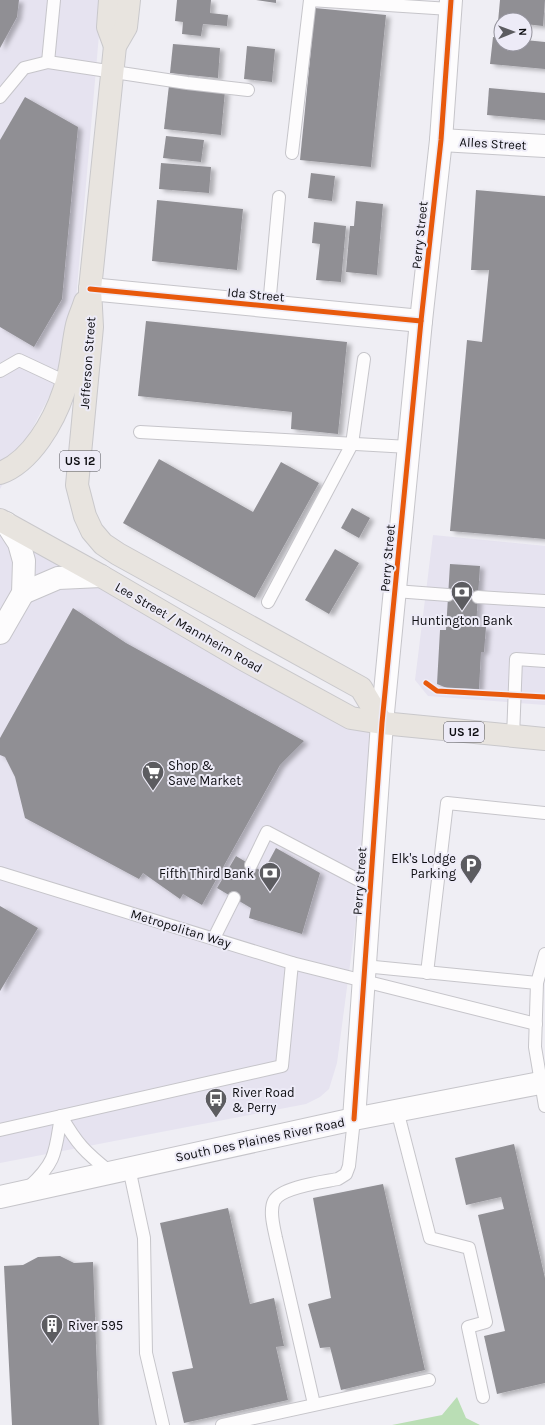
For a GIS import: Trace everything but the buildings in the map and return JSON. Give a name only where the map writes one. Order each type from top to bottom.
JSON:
[{"type":"main road","name":"US 12","points":[[110,0],[108,27],[115,46]]},
{"type":"main road","points":[[115,46],[126,27],[129,0]]},
{"type":"main road","name":"Jefferson Street","points":[[115,46],[90,289],[92,327],[78,485],[84,516],[92,531],[103,544],[144,569],[361,688],[382,723]]},
{"type":"main road","points":[[0,473],[11,469],[34,450],[56,411],[66,382],[77,324],[90,289]]},
{"type":"main road","name":"Lee Street / Mannheim Road","points":[[3,522],[101,576],[243,659],[351,718],[382,723],[545,739]]},
{"type":"street","name":"Perry Street","points":[[354,1119],[363,973],[382,723],[421,321],[441,140],[451,5]]},
{"type":"street","name":"Alles Street","points":[[441,140],[545,146]]},
{"type":"street","name":"Ida Street","points":[[90,289],[421,321]]},
{"type":"street","points":[[0,633],[23,593],[24,561],[19,543],[3,522]]},
{"type":"street","points":[[23,593],[58,578],[101,576]]},
{"type":"street","name":"South Des Plaines River Road","points":[[0,1197],[354,1119],[542,1082]]},
{"type":"lane","points":[[48,62],[54,0]]},
{"type":"lane","points":[[292,153],[310,0],[451,5]]},
{"type":"lane","points":[[0,97],[24,68],[48,62],[248,90]]},
{"type":"lane","points":[[269,306],[279,197]]},
{"type":"lane","points":[[268,602],[352,444],[364,359]]},
{"type":"lane","points":[[0,371],[19,360],[66,382]]},
{"type":"lane","points":[[140,432],[409,447]]},
{"type":"lane","points":[[395,591],[448,595]]},
{"type":"lane","points":[[478,597],[545,601]]},
{"type":"lane","points":[[513,737],[516,659],[545,661]]},
{"type":"lane","points":[[427,972],[447,803],[545,812]]},
{"type":"lane","points":[[251,865],[267,832],[370,886]]},
{"type":"lane","name":"Metropolitan Way","points":[[0,873],[292,963],[363,973]]},
{"type":"lane","points":[[214,938],[234,898]]},
{"type":"lane","points":[[545,954],[537,983],[535,1047],[545,1106]]},
{"type":"lane","points":[[0,1130],[282,1066],[292,963]]},
{"type":"lane","points":[[363,973],[427,972],[537,983]]},
{"type":"lane","points":[[363,973],[536,1024]]},
{"type":"lane","points":[[397,1110],[430,1238],[469,1248],[486,1322],[468,1327],[483,1397]]},
{"type":"lane","points":[[61,1116],[75,1140],[86,1153],[120,1170],[144,1238],[146,1353],[163,1425]]},
{"type":"lane","points":[[25,1191],[44,1173],[54,1156],[61,1116]]},
{"type":"lane","points":[[314,1404],[276,1238],[272,1213],[274,1201],[284,1192],[338,1179],[346,1174],[349,1166],[354,1119]]},
{"type":"lane","points":[[222,1425],[429,1380]]},
{"type":"shaded area","points":[[0,0],[102,0],[76,299],[66,365],[0,489]]},
{"type":"shaded area","points":[[0,517],[382,723],[337,1063],[329,1089],[320,1097],[306,1104],[0,1163]]},
{"type":"shaded area","points":[[433,535],[545,546],[545,705],[428,696],[415,680]]},
{"type":"green space","points":[[457,1397],[466,1418],[480,1425],[392,1425],[442,1415]]},
{"type":"cycle path","points":[[354,1119],[382,723],[421,321],[441,140],[451,0]]},
{"type":"cycle path","points":[[90,289],[421,321]]},
{"type":"cycle path","points":[[426,683],[437,691],[545,697]]},
{"type":"place","name":"Huntington Bank","points":[[462,612]]},
{"type":"place","name":"Shop & Save Market","points":[[153,792]]},
{"type":"place","name":"Elk's Lodge Parking","points":[[471,884]]},
{"type":"place","name":"Fifth Third Bank","points":[[270,892]]},
{"type":"place","name":"River Road & Perry","points":[[216,1118]]},
{"type":"place","name":"River 595","points":[[52,1344]]}]
